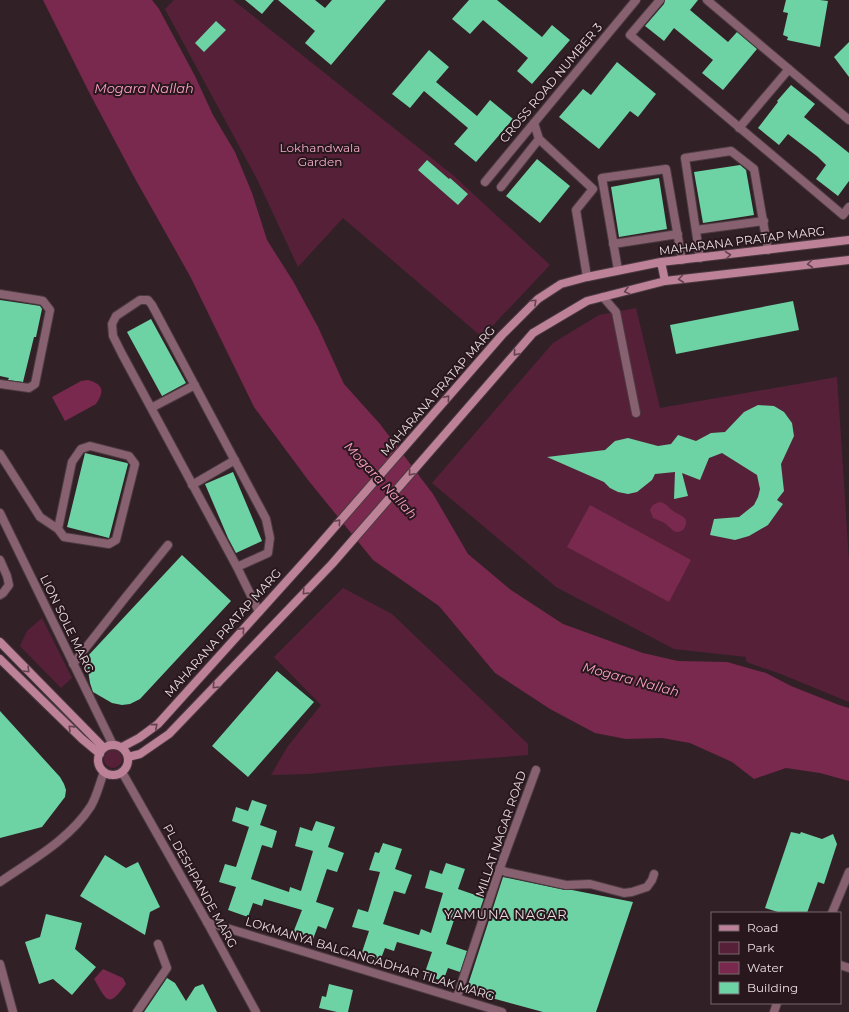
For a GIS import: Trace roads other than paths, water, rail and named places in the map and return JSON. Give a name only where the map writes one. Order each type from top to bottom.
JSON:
[{"type":"main road","name":"MAHARANA PRATAP MARG","points":[[122,747],[139,738],[158,724],[313,552],[502,335],[538,299],[561,284],[618,270],[661,262],[849,240]]},
{"type":"main road","points":[[128,757],[140,754],[169,734],[332,564],[533,334],[587,301],[665,281],[849,260]]},
{"type":"main road","points":[[661,262],[665,281]]},
{"type":"main road","points":[[0,642],[102,751]]},
{"type":"main road","points":[[0,659],[82,739],[102,751]]},
{"type":"main road","points":[[113,745],[122,747],[127,753],[127,766],[122,772],[116,774],[104,772],[100,767],[98,760],[102,751],[113,745]]},
{"type":"street","name":"CROSS ROAD NUMBER 3","points":[[485,182],[636,0]]},
{"type":"street","points":[[660,0],[630,35],[843,215],[849,207]]},
{"type":"street","points":[[707,0],[849,120]]},
{"type":"street","points":[[739,128],[789,70]]},
{"type":"street","points":[[534,123],[539,138],[593,189],[576,210],[587,277]]},
{"type":"street","points":[[501,187],[539,138]]},
{"type":"street","points":[[700,258],[685,158],[731,151],[754,169],[768,250]]},
{"type":"street","points":[[618,270],[602,178],[666,169],[682,260]]},
{"type":"street","points":[[696,230],[764,221]]},
{"type":"street","points":[[613,244],[678,234]]},
{"type":"street","points":[[0,294],[43,301],[50,310],[35,384],[29,388],[0,384]]},
{"type":"street","points":[[603,297],[616,312],[636,413]]},
{"type":"street","points":[[237,567],[268,553],[270,538],[266,519],[152,305],[148,300],[140,300],[116,316],[112,324],[113,336],[237,567],[259,612]]},
{"type":"street","points":[[151,408],[195,385]]},
{"type":"street","points":[[0,454],[40,517],[58,529],[64,537],[109,544],[116,540],[134,464],[129,456],[90,446],[81,449],[72,462],[58,529]]},
{"type":"street","points":[[192,485],[235,460]]},
{"type":"street","name":"LION SOLE MARG","points":[[0,513],[113,745]]},
{"type":"street","points":[[73,664],[168,545]]},
{"type":"street","points":[[0,560],[9,585],[0,595]]},
{"type":"street","name":"MILLAT NAGAR ROAD","points":[[457,997],[536,770]]},
{"type":"street","points":[[0,882],[41,854],[72,830],[92,805],[104,772]]},
{"type":"street","name":"PL DESHPANDE MARG","points":[[122,772],[256,1012]]},
{"type":"street","points":[[501,870],[566,885],[590,884],[624,893],[647,887],[654,874]]},
{"type":"street","points":[[832,912],[849,872]]},
{"type":"street","name":"LOKMANYA BALGANGADHAR TILAK MARG","points":[[207,922],[457,997],[502,1012]]},
{"type":"street","points":[[138,1012],[167,968],[158,944]]},
{"type":"street","points":[[0,964],[13,1012]]},
{"type":"water","name":"Mogara Nallah","points":[[43,0],[152,0],[159,9],[195,76],[213,115],[235,152],[252,193],[267,240],[293,281],[318,327],[344,384],[380,424],[433,494],[468,554],[511,590],[563,624],[643,653],[678,661],[727,662],[766,673],[791,686],[849,708],[849,781],[820,773],[786,768],[754,779],[732,762],[690,743],[662,738],[626,739],[595,733],[550,709],[495,673],[439,606],[373,560],[308,480],[254,407],[190,276],[133,175]]},
{"type":"water","points":[[88,380],[97,384],[101,389],[99,399],[96,404],[65,421],[52,397],[81,381]]},
{"type":"water","points":[[660,502],[686,520],[683,530],[675,532],[664,523],[653,518],[650,510],[654,504]]},
{"type":"water","points":[[590,505],[691,560],[669,602],[567,547]]},
{"type":"water","points":[[103,969],[123,978],[126,984],[115,997],[111,999],[105,997],[94,979]]},
{"type":"district","name":"YAMUNA NAGAR","points":[[506,914]]},
{"type":"park label","name":"Lokhandwala Garden","points":[[320,155]]}]
